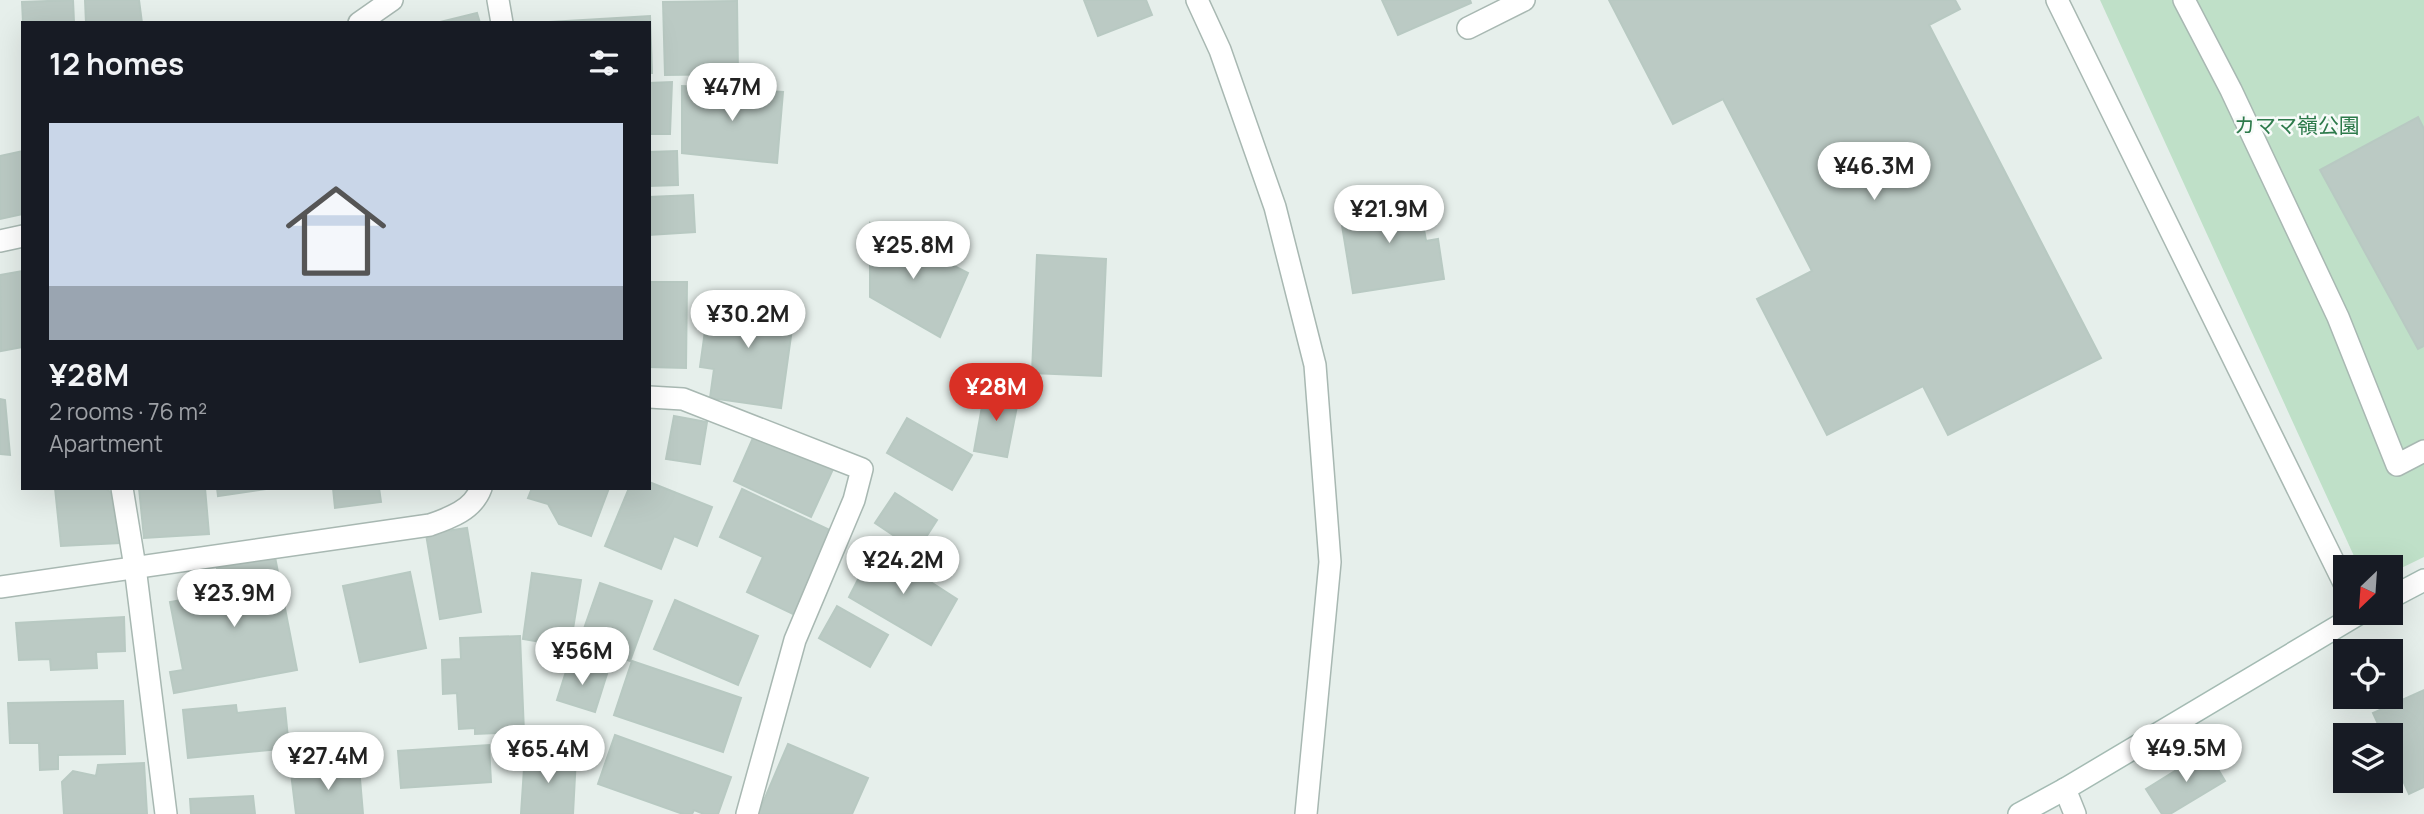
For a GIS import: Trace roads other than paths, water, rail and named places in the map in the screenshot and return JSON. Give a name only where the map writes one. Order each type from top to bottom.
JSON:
[{"type":"street","points":[[362,21],[392,0]]},
{"type":"street","points":[[498,0],[502,21]]},
{"type":"street","points":[[1197,0],[1220,50],[1275,207],[1315,365],[1331,562],[1306,814]]},
{"type":"street","points":[[1468,28],[1524,0]]},
{"type":"street","points":[[2057,0],[2333,561]]},
{"type":"street","points":[[2184,0],[2231,90],[2338,317],[2397,465],[2424,451]]},
{"type":"street","points":[[0,241],[21,236]]},
{"type":"street","points":[[651,397],[683,399],[862,469],[854,500],[795,640],[747,814]]},
{"type":"street","points":[[122,490],[135,567],[166,814]]},
{"type":"street","points":[[0,587],[430,525],[457,516],[478,496],[480,490]]},
{"type":"street","points":[[2403,590],[2424,580]]},
{"type":"street","points":[[2019,814],[2340,625]]},
{"type":"street","points":[[2065,789],[2076,814]]},
{"type":"park label","name":"カママ嶺公園","points":[[2297,126]]}]
